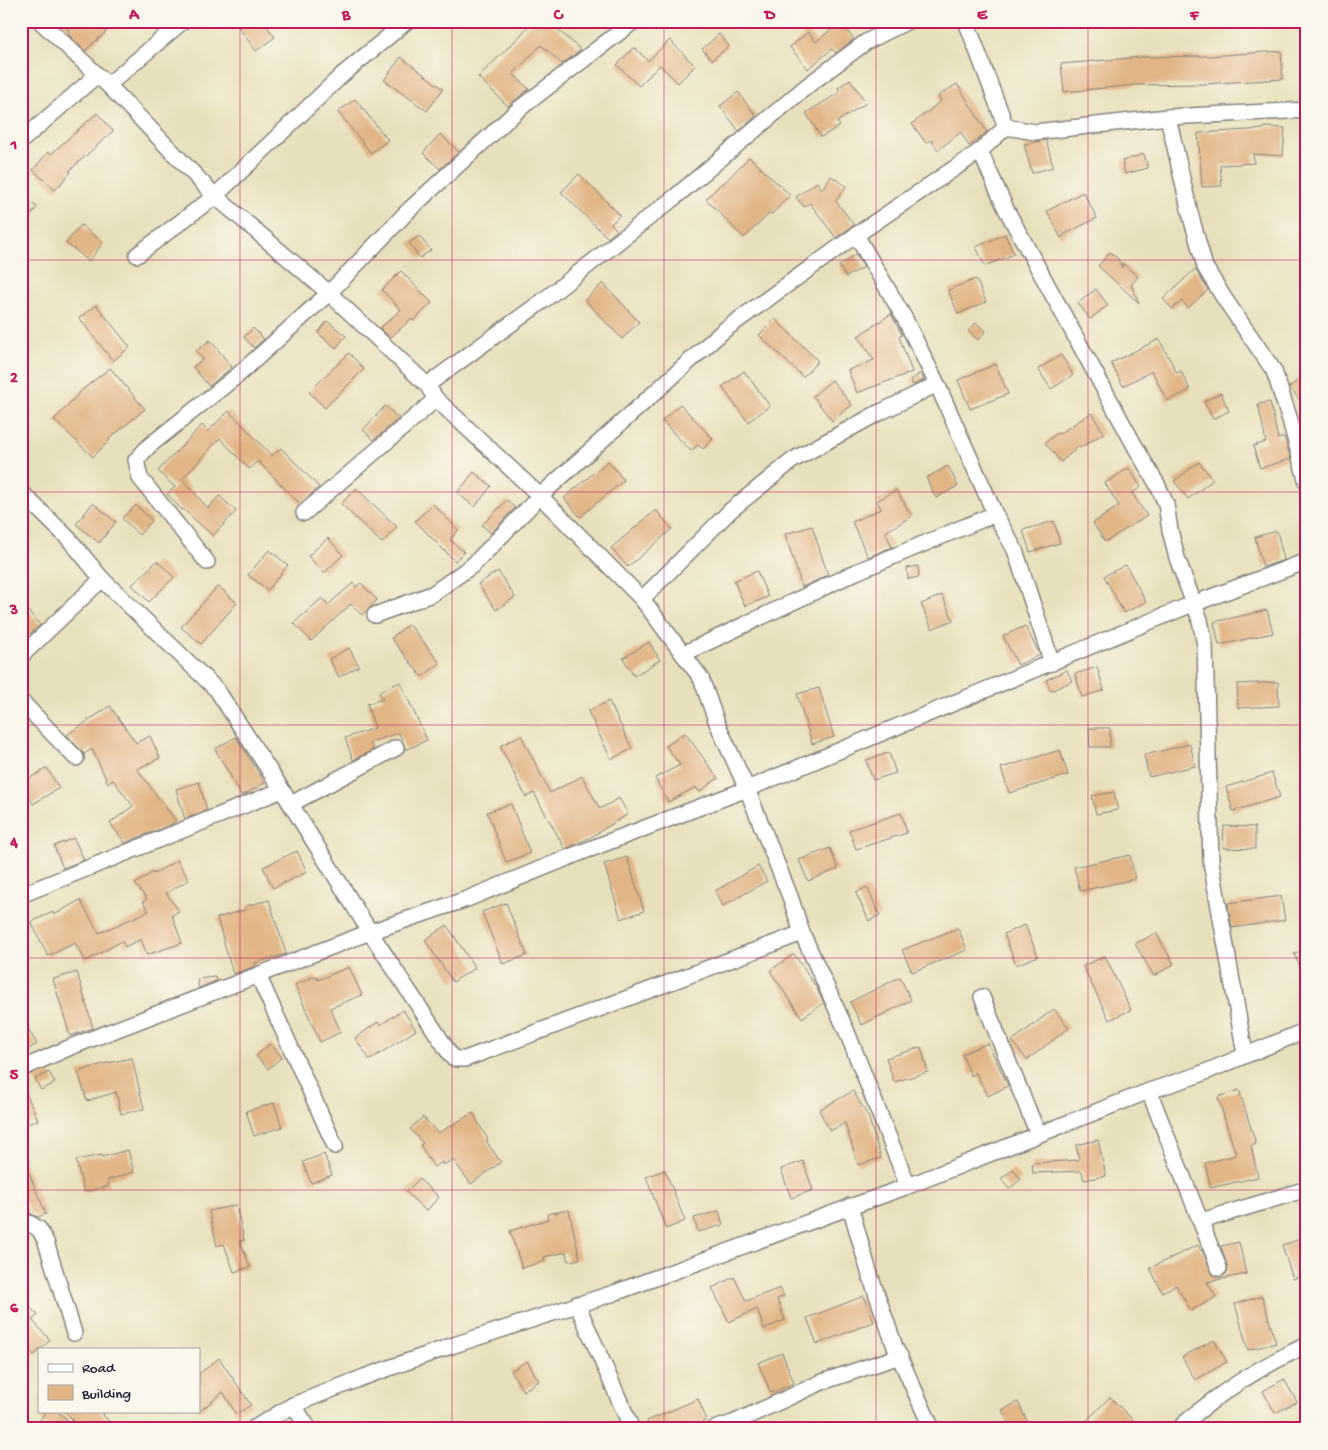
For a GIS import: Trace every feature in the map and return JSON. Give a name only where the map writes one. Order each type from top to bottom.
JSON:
[{"type":"street","points":[[40,21],[103,80],[215,196],[329,293],[427,385],[436,399],[540,496],[642,599],[701,678],[717,723],[747,789],[791,899],[802,933],[847,1032],[908,1186]]},
{"type":"street","points":[[21,141],[183,21]]},
{"type":"street","points":[[137,255],[215,196],[342,74],[408,21]]},
{"type":"street","points":[[207,562],[140,478],[136,460],[149,446],[238,375],[329,293],[409,210],[519,109],[634,21]]},
{"type":"street","points":[[427,385],[544,300],[676,197],[807,86],[866,42],[908,21]]},
{"type":"street","points":[[966,21],[1006,127]]},
{"type":"street","points":[[1006,127],[1035,132],[1168,117],[1307,110]]},
{"type":"street","points":[[1168,117],[1190,213],[1205,267],[1274,371],[1307,483]]},
{"type":"street","points":[[375,615],[432,594],[473,565],[540,496],[723,331],[856,235],[980,151],[1006,127]]},
{"type":"street","points":[[980,151],[1006,209],[1157,484],[1166,504],[1177,558],[1200,620],[1205,646],[1211,862],[1245,1054]]},
{"type":"street","points":[[856,235],[905,319],[937,384],[995,514],[1015,550],[1052,663]]},
{"type":"street","points":[[824,441],[937,384]]},
{"type":"street","points":[[304,513],[436,399]]},
{"type":"street","points":[[642,599],[731,510],[793,460],[880,412]]},
{"type":"street","points":[[21,492],[69,539],[102,580],[216,690],[282,790],[448,1053],[456,1059],[462,1060],[802,933]]},
{"type":"street","points":[[683,654],[856,572],[995,514]]},
{"type":"street","points":[[21,1069],[73,1046],[370,932],[467,899],[586,850],[747,789],[1194,604],[1307,561]]},
{"type":"street","points":[[21,656],[102,580]]},
{"type":"street","points":[[21,701],[76,758]]},
{"type":"street","points":[[290,804],[396,748]]},
{"type":"street","points":[[21,895],[282,790]]},
{"type":"street","points":[[258,975],[335,1146]]},
{"type":"street","points":[[982,998],[1038,1134]]},
{"type":"street","points":[[253,1429],[293,1406],[364,1377],[454,1345],[614,1293],[908,1186],[1149,1091],[1198,1075],[1307,1030]]},
{"type":"street","points":[[1149,1091],[1219,1268]]},
{"type":"street","points":[[1201,1221],[1307,1189]]},
{"type":"street","points":[[850,1206],[869,1272],[900,1356],[932,1429]]},
{"type":"street","points":[[21,1227],[29,1223],[39,1229],[46,1242],[74,1333]]},
{"type":"street","points":[[577,1304],[632,1429]]},
{"type":"street","points":[[1179,1429],[1188,1419],[1230,1387],[1269,1363],[1307,1345]]},
{"type":"street","points":[[714,1429],[733,1423],[822,1382],[900,1356]]},
{"type":"street","points":[[293,1406],[309,1429]]},
{"type":"building","points":[[60,21],[118,21],[85,51],[68,34],[70,32]]},
{"type":"building","points":[[234,21],[263,21],[275,37],[256,51]]},
{"type":"building","points":[[533,21],[548,21],[581,50],[562,64],[541,45],[513,74],[529,89],[508,106],[478,77]]},
{"type":"building","points":[[840,22],[854,39],[836,53],[832,49],[808,69],[790,47],[808,32],[816,42]]},
{"type":"building","points":[[719,34],[729,46],[712,60],[702,49]]},
{"type":"building","points":[[670,40],[695,66],[678,83],[660,65],[639,86],[617,65],[634,47],[648,61]]},
{"type":"building","points":[[1281,51],[1283,79],[1203,84],[1135,85],[1064,92],[1061,64],[1141,57],[1208,56]]},
{"type":"building","points":[[401,57],[443,89],[427,111],[384,80]]},
{"type":"building","points":[[850,79],[866,103],[837,122],[840,126],[821,137],[806,113],[840,92],[838,88]]},
{"type":"building","points":[[957,84],[987,132],[969,146],[961,132],[938,150],[931,140],[926,143],[912,124],[941,101],[938,96]]},
{"type":"building","points":[[738,92],[756,116],[739,131],[720,106]]},
{"type":"building","points":[[355,99],[388,140],[371,153],[338,112]]},
{"type":"building","points":[[97,113],[113,131],[69,171],[71,172],[55,190],[33,170],[48,152],[51,154]]},
{"type":"building","points":[[1264,127],[1285,128],[1283,156],[1253,154],[1254,163],[1220,165],[1222,186],[1202,187],[1198,133],[1264,129]]},
{"type":"building","points":[[440,134],[459,152],[440,169],[423,153]]},
{"type":"building","points":[[1046,140],[1053,167],[1032,173],[1024,144]]},
{"type":"building","points":[[1144,154],[1148,168],[1125,174],[1122,161]]},
{"type":"building","points":[[749,157],[790,195],[772,214],[770,213],[744,238],[706,199]]},
{"type":"building","points":[[579,174],[620,215],[611,224],[617,230],[608,238],[561,192]]},
{"type":"building","points":[[831,176],[846,186],[836,201],[854,225],[836,238],[810,203],[804,207],[796,197],[817,182],[822,189]]},
{"type":"building","points":[[1083,192],[1097,218],[1065,234],[1061,238],[1047,211]]},
{"type":"building","points":[[21,195],[37,207],[29,218],[21,213]]},
{"type":"building","points":[[81,225],[103,243],[89,261],[66,243]]},
{"type":"building","points":[[1005,234],[1014,254],[985,266],[976,247]]},
{"type":"building","points":[[419,236],[431,250],[420,258],[409,243]]},
{"type":"building","points":[[1110,252],[1118,259],[1122,268],[1122,263],[1138,277],[1131,285],[1139,303],[1098,266]]},
{"type":"building","points":[[856,254],[864,267],[846,277],[839,266]]},
{"type":"building","points":[[1195,269],[1208,290],[1188,308],[1182,301],[1172,309],[1163,299]]},
{"type":"building","points":[[401,271],[432,303],[413,321],[411,319],[390,338],[380,328],[401,310],[382,290]]},
{"type":"building","points":[[976,279],[986,302],[958,314],[948,290]]},
{"type":"building","points":[[603,283],[639,322],[622,339],[585,300]]},
{"type":"building","points":[[1096,289],[1108,305],[1090,319],[1078,303]]},
{"type":"building","points":[[96,305],[130,347],[113,361],[79,318]]},
{"type":"building","points":[[891,314],[902,335],[899,337],[912,372],[857,393],[848,370],[874,360],[858,336]]},
{"type":"building","points":[[775,319],[818,361],[803,377],[759,335]]},
{"type":"building","points":[[327,321],[346,336],[336,348],[318,333]]},
{"type":"building","points":[[976,323],[986,331],[978,340],[968,331]]},
{"type":"building","points":[[253,328],[264,339],[254,348],[244,337]]},
{"type":"building","points":[[1159,339],[1177,373],[1181,371],[1190,390],[1167,401],[1152,371],[1123,386],[1111,363]]},
{"type":"building","points":[[210,340],[232,367],[209,386],[193,367],[203,359],[196,351]]},
{"type":"building","points":[[349,353],[364,369],[325,408],[309,392]]},
{"type":"building","points":[[1061,355],[1073,375],[1051,389],[1038,369]]},
{"type":"building","points":[[996,364],[1008,394],[970,409],[958,380]]},
{"type":"building","points":[[110,368],[145,409],[109,439],[93,457],[54,420],[82,390]]},
{"type":"building","points":[[744,371],[770,406],[748,422],[722,387]]},
{"type":"building","points":[[921,373],[924,380],[913,385],[910,380]]},
{"type":"building","points":[[1307,373],[1307,409],[1289,387]]},
{"type":"building","points":[[832,380],[852,405],[832,421],[813,396]]},
{"type":"building","points":[[1221,393],[1229,411],[1213,419],[1204,401]]},
{"type":"building","points":[[1270,402],[1278,439],[1284,437],[1291,459],[1260,468],[1253,446],[1266,442],[1258,404]]},
{"type":"building","points":[[680,404],[713,439],[703,449],[698,445],[691,451],[662,421]]},
{"type":"building","points":[[385,406],[399,418],[374,440],[363,430]]},
{"type":"building","points":[[229,411],[272,456],[281,448],[319,487],[300,504],[258,461],[249,469],[220,438],[182,479],[208,508],[219,496],[236,511],[213,536],[182,510],[167,494],[175,487],[158,471],[202,425],[208,431]]},
{"type":"building","points":[[1091,413],[1104,433],[1080,448],[1079,446],[1061,462],[1045,443],[1057,433],[1059,434]]},
{"type":"building","points":[[608,461],[624,480],[580,517],[564,498]]},
{"type":"building","points":[[1199,462],[1213,480],[1188,499],[1174,481]]},
{"type":"building","points":[[948,466],[958,486],[936,498],[926,478]]},
{"type":"building","points":[[1129,468],[1141,487],[1132,493],[1147,516],[1105,542],[1093,523],[1119,506],[1105,483]]},
{"type":"building","points":[[474,472],[491,486],[475,507],[457,493]]},
{"type":"building","points":[[356,488],[397,527],[382,543],[341,504]]},
{"type":"building","points":[[896,490],[912,516],[885,532],[892,547],[868,557],[852,522],[881,509],[877,501]]},
{"type":"building","points":[[507,500],[515,508],[491,533],[482,525]]},
{"type":"building","points":[[93,503],[116,522],[99,543],[76,524]]},
{"type":"building","points":[[433,504],[458,530],[450,540],[464,552],[455,561],[415,521]]},
{"type":"building","points":[[136,505],[152,521],[139,535],[122,518]]},
{"type":"building","points":[[656,510],[672,529],[628,567],[611,548]]},
{"type":"building","points":[[1054,521],[1060,543],[1030,552],[1023,530]]},
{"type":"building","points":[[812,526],[828,575],[802,587],[785,534]]},
{"type":"building","points":[[1277,531],[1284,560],[1263,567],[1255,537]]},
{"type":"building","points":[[328,538],[343,555],[324,573],[308,556]]},
{"type":"building","points":[[269,550],[288,565],[268,590],[248,575]]},
{"type":"building","points":[[157,561],[174,577],[149,602],[132,585]]},
{"type":"building","points":[[1126,565],[1146,602],[1124,613],[1104,576]]},
{"type":"building","points":[[918,566],[919,577],[908,579],[907,568]]},
{"type":"building","points":[[498,571],[515,597],[496,610],[478,584]]},
{"type":"building","points":[[757,571],[768,597],[745,606],[734,581]]},
{"type":"building","points":[[353,583],[356,587],[361,583],[377,600],[362,615],[351,604],[311,641],[294,623],[322,598],[328,605]]},
{"type":"building","points":[[218,586],[237,603],[201,644],[181,627]]},
{"type":"building","points":[[942,595],[953,620],[932,629],[921,604]]},
{"type":"building","points":[[1267,610],[1273,633],[1219,645],[1214,622]]},
{"type":"building","points":[[28,611],[40,625],[30,634],[21,623],[21,616]]},
{"type":"building","points":[[409,624],[440,663],[422,677],[391,638]]},
{"type":"building","points":[[1025,626],[1040,655],[1018,665],[1003,636]]},
{"type":"building","points":[[649,642],[660,660],[634,676],[623,658]]},
{"type":"building","points":[[349,648],[359,666],[339,677],[329,659]]},
{"type":"building","points":[[1097,667],[1104,690],[1082,697],[1075,674]]},
{"type":"building","points":[[1067,670],[1072,681],[1051,691],[1046,680]]},
{"type":"building","points":[[400,682],[427,740],[406,750],[399,733],[370,742],[373,750],[353,760],[345,738],[375,728],[367,704],[383,699],[379,692]]},
{"type":"building","points":[[1278,682],[1279,706],[1238,708],[1237,684]]},
{"type":"building","points":[[819,688],[834,737],[812,744],[797,694]]},
{"type":"building","points":[[609,701],[632,749],[611,759],[588,711]]},
{"type":"building","points":[[110,706],[136,743],[150,736],[160,758],[137,769],[176,821],[125,843],[110,823],[133,806],[113,780],[108,783],[92,749],[84,754],[67,735]]},
{"type":"building","points":[[1089,728],[1110,728],[1110,747],[1090,747]]},
{"type":"building","points":[[685,733],[718,778],[699,792],[696,787],[668,802],[655,778],[680,765],[666,746]]},
{"type":"building","points":[[521,735],[550,793],[582,776],[600,809],[619,798],[628,814],[591,837],[565,849],[534,793],[526,797],[500,746]]},
{"type":"building","points":[[236,737],[265,783],[242,796],[215,749]]},
{"type":"building","points":[[1190,744],[1195,766],[1149,777],[1144,755]]},
{"type":"building","points":[[1060,750],[1068,775],[1009,793],[1001,768]]},
{"type":"building","points":[[889,753],[896,773],[873,780],[866,760]]},
{"type":"building","points":[[47,768],[59,788],[33,804],[21,783]]},
{"type":"building","points":[[1272,773],[1280,797],[1233,811],[1226,787]]},
{"type":"building","points":[[199,782],[207,810],[185,819],[176,789]]},
{"type":"building","points":[[1114,792],[1118,810],[1096,814],[1092,796]]},
{"type":"building","points":[[511,804],[530,853],[506,862],[487,812]]},
{"type":"building","points":[[901,813],[907,833],[856,849],[849,830]]},
{"type":"building","points":[[1224,826],[1255,827],[1255,849],[1223,848]]},
{"type":"building","points":[[74,838],[84,860],[63,868],[54,846]]},
{"type":"building","points":[[830,848],[838,869],[808,881],[799,860]]},
{"type":"building","points":[[297,851],[307,872],[273,888],[263,867]]},
{"type":"building","points":[[1130,855],[1135,879],[1080,891],[1074,867]]},
{"type":"building","points":[[627,857],[644,911],[621,919],[604,864]]},
{"type":"building","points":[[177,860],[189,880],[166,893],[179,911],[172,915],[182,943],[147,955],[141,939],[125,947],[122,941],[86,961],[75,943],[48,956],[31,922],[53,912],[54,915],[80,900],[99,933],[149,911],[143,902],[147,899],[135,884]]},
{"type":"building","points":[[758,866],[767,881],[723,906],[715,891]]},
{"type":"building","points":[[867,887],[880,915],[869,921],[856,893]]},
{"type":"building","points":[[1281,896],[1285,920],[1232,928],[1228,903]]},
{"type":"building","points":[[269,900],[286,954],[255,963],[256,966],[233,974],[217,918],[247,909],[246,906]]},
{"type":"building","points":[[506,903],[527,955],[503,964],[482,912]]},
{"type":"building","points":[[447,925],[475,968],[453,982],[425,940]]},
{"type":"building","points":[[1025,925],[1038,956],[1016,965],[1004,934]]},
{"type":"building","points":[[958,928],[967,950],[912,972],[902,950]]},
{"type":"building","points":[[1156,933],[1174,964],[1154,976],[1135,944]]},
{"type":"building","points":[[1307,948],[1307,981],[1294,954]]},
{"type":"building","points":[[794,954],[816,987],[824,1003],[802,1018],[770,971]]},
{"type":"building","points":[[1105,956],[1131,1010],[1109,1020],[1083,966]]},
{"type":"building","points":[[349,967],[362,995],[330,1008],[341,1032],[320,1042],[295,985],[316,976],[318,980]]},
{"type":"building","points":[[77,972],[93,1028],[70,1036],[53,979]]},
{"type":"building","points":[[215,977],[216,981],[199,988],[197,979]]},
{"type":"building","points":[[900,977],[911,1000],[862,1025],[850,1002]]},
{"type":"building","points":[[1054,1009],[1069,1028],[1027,1060],[1012,1041]]},
{"type":"building","points":[[403,1010],[416,1030],[370,1060],[355,1038],[378,1022],[380,1025]]},
{"type":"building","points":[[21,1017],[37,1044],[21,1053]]},
{"type":"building","points":[[988,1043],[1008,1086],[988,1096],[976,1073],[971,1076],[962,1054]]},
{"type":"building","points":[[270,1044],[282,1057],[268,1069],[256,1056]]},
{"type":"building","points":[[921,1047],[928,1072],[894,1082],[886,1058]]},
{"type":"building","points":[[132,1058],[144,1109],[121,1114],[116,1092],[87,1101],[78,1072],[99,1065]]},
{"type":"building","points":[[49,1072],[55,1083],[41,1090],[35,1079]]},
{"type":"building","points":[[21,1081],[38,1120],[21,1126]]},
{"type":"building","points":[[1239,1090],[1256,1144],[1251,1146],[1258,1177],[1211,1188],[1205,1163],[1236,1155],[1218,1097]]},
{"type":"building","points":[[853,1091],[868,1116],[881,1158],[858,1165],[845,1123],[830,1131],[819,1110]]},
{"type":"building","points":[[274,1103],[282,1127],[254,1136],[246,1111]]},
{"type":"building","points":[[473,1113],[488,1140],[486,1141],[501,1162],[471,1184],[453,1160],[443,1165],[442,1162],[434,1167],[420,1145],[423,1143],[410,1129],[423,1117],[438,1133]]},
{"type":"building","points":[[1098,1140],[1106,1176],[1084,1180],[1082,1171],[1033,1173],[1032,1163],[1079,1160],[1076,1145]]},
{"type":"building","points":[[128,1150],[134,1172],[108,1180],[109,1186],[84,1192],[76,1160],[102,1155],[102,1157]]},
{"type":"building","points":[[21,1154],[46,1214],[38,1217],[31,1214],[26,1202],[21,1204]]},
{"type":"building","points":[[324,1154],[332,1175],[311,1183],[303,1162]]},
{"type":"building","points":[[803,1161],[813,1190],[791,1198],[781,1169]]},
{"type":"building","points":[[1013,1169],[1021,1179],[1009,1189],[1001,1179]]},
{"type":"building","points":[[665,1170],[685,1221],[666,1229],[646,1177]]},
{"type":"building","points":[[419,1179],[439,1197],[426,1211],[406,1192]]},
{"type":"building","points":[[236,1205],[244,1240],[240,1241],[250,1267],[234,1272],[224,1244],[217,1246],[209,1211]]},
{"type":"building","points":[[569,1210],[580,1259],[568,1261],[566,1252],[544,1257],[545,1261],[522,1268],[510,1231],[548,1219],[547,1214]]},
{"type":"building","points":[[719,1211],[723,1225],[698,1232],[694,1218]]},
{"type":"building","points":[[1307,1237],[1307,1274],[1293,1279],[1282,1245]]},
{"type":"building","points":[[1239,1242],[1246,1274],[1207,1282],[1216,1297],[1191,1311],[1176,1285],[1162,1292],[1150,1268],[1198,1245],[1213,1275],[1222,1277],[1227,1273],[1228,1269],[1221,1246]]},
{"type":"building","points":[[734,1277],[746,1301],[780,1288],[784,1296],[777,1299],[785,1320],[764,1329],[757,1309],[729,1322],[712,1288]]},
{"type":"building","points":[[864,1296],[874,1322],[817,1344],[807,1318]]},
{"type":"building","points":[[1262,1296],[1276,1343],[1248,1350],[1235,1304]]},
{"type":"building","points":[[21,1299],[38,1315],[32,1320],[50,1340],[42,1348],[38,1348],[38,1352],[34,1355],[21,1342]]},
{"type":"building","points":[[1214,1340],[1227,1362],[1195,1380],[1182,1357]]},
{"type":"building","points":[[782,1353],[794,1383],[771,1393],[758,1363]]},
{"type":"building","points":[[219,1358],[251,1405],[236,1414],[223,1392],[200,1411],[200,1373]]},
{"type":"building","points":[[527,1361],[539,1381],[523,1391],[511,1371]]},
{"type":"building","points":[[1284,1379],[1297,1402],[1275,1413],[1263,1391]]},
{"type":"building","points":[[1110,1397],[1142,1429],[1078,1429]]},
{"type":"building","points":[[698,1399],[707,1420],[686,1429],[650,1429],[647,1421]]},
{"type":"building","points":[[1018,1402],[1031,1429],[1011,1429],[1002,1410]]},
{"type":"building","points":[[45,1412],[58,1412],[67,1419],[60,1429],[51,1429],[40,1420]]},
{"type":"building","points":[[65,1412],[100,1412],[117,1429],[82,1429]]}]
